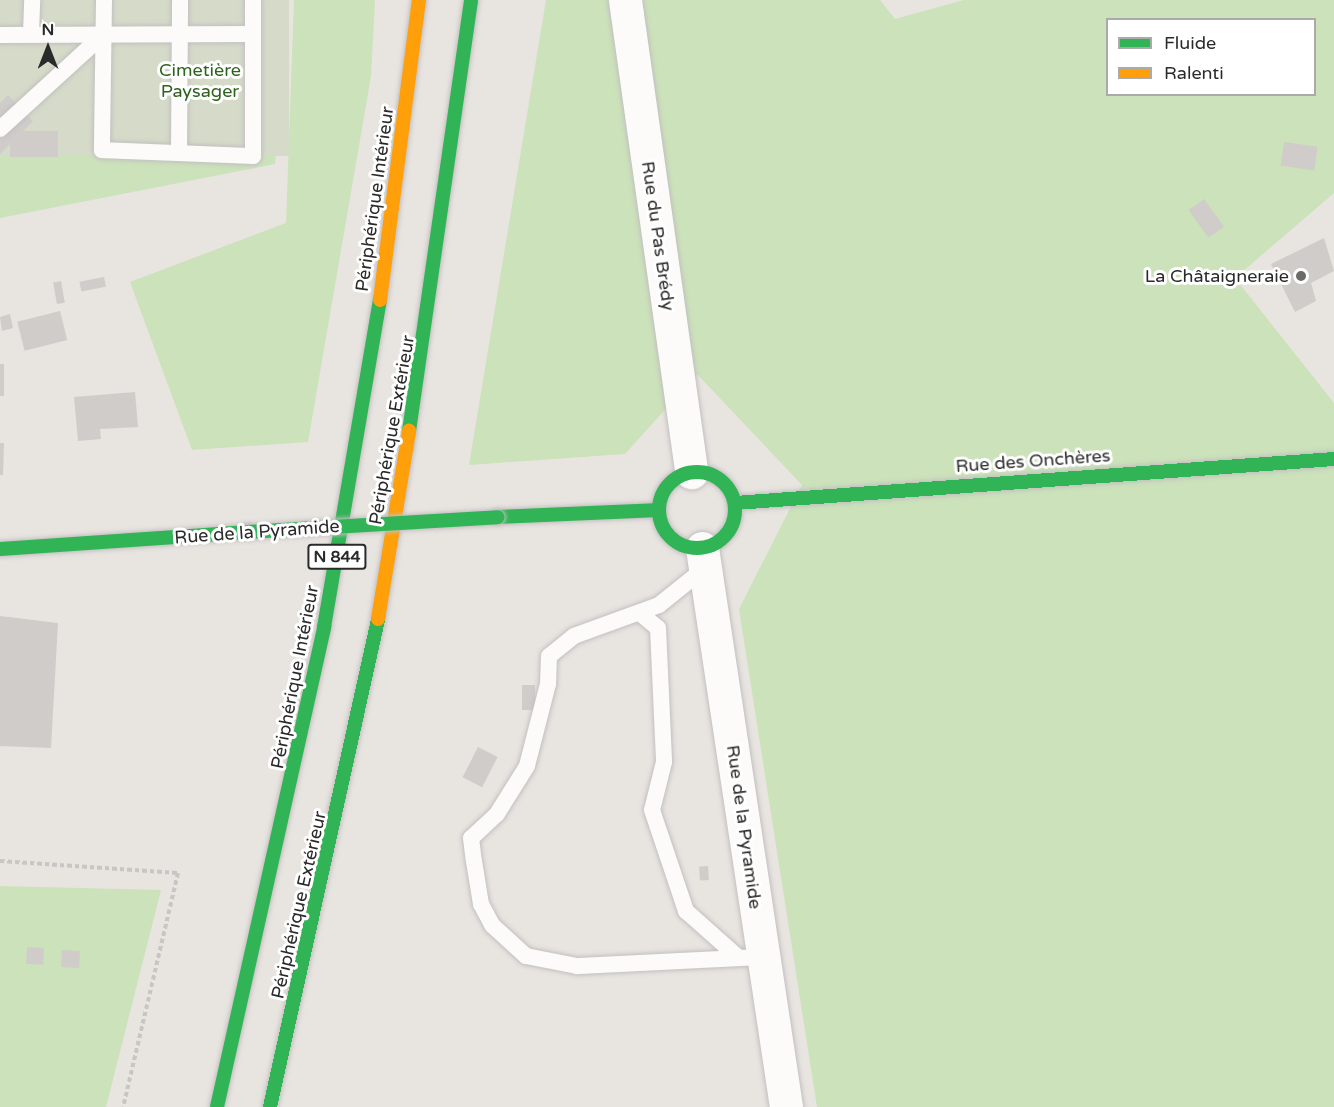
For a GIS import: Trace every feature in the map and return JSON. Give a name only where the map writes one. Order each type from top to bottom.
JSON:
[{"type":"main road","name":"Périphérique Intérieur","points":[[217,1107],[330,594],[386,262],[419,0]]},
{"type":"main road","name":"Périphérique Extérieur","points":[[270,1107],[368,678],[438,259],[471,0]]},
{"type":"main road","name":"Rue des Onchères","points":[[735,503],[1334,459]]},
{"type":"main road","points":[[691,472],[719,479],[735,503],[728,532],[704,558],[669,536],[659,510],[665,489],[691,472]]},
{"type":"main road","name":"Rue de la Pyramide","points":[[0,549],[498,517],[659,510]]},
{"type":"street","name":"Rue du Pas Brédy","points":[[625,0],[691,472]]},
{"type":"street","name":"Rue de la Pyramide","points":[[704,558],[751,958],[786,1107]]},
{"type":"lane","points":[[32,0],[32,34]]},
{"type":"lane","points":[[104,0],[102,150],[253,156],[253,0]]},
{"type":"lane","points":[[179,153],[180,0]]},
{"type":"lane","points":[[0,129],[104,34]]},
{"type":"lane","points":[[0,35],[253,34]]},
{"type":"lane","points":[[704,558],[659,605],[574,636],[549,656],[548,684],[527,766],[496,814],[471,838],[481,904],[499,934],[526,956],[577,966],[751,958]]},
{"type":"lane","points":[[640,613],[658,628],[664,762],[652,810],[686,911],[751,958]]},
{"type":"path","points":[[0,861],[178,873],[123,1107]]},
{"type":"green space","name":"Cimetière Paysager","points":[[0,0],[287,0],[275,164],[0,218]]},
{"type":"green space","name":"Cimetière Paysager","points":[[0,0],[289,0],[289,156],[0,156]]},
{"type":"green space","points":[[294,0],[375,0],[371,76],[308,442],[192,450],[130,282],[286,223]]},
{"type":"green space","points":[[546,0],[880,0],[895,19],[964,0],[1334,0],[1334,193],[1235,278],[1334,403],[1334,1107],[817,1107],[739,609],[802,485],[697,374],[625,454],[469,465]]},
{"type":"green space","points":[[0,886],[161,890],[106,1107],[0,1107]]},
{"type":"building","points":[[8,95],[33,121],[23,131],[58,131],[58,157],[10,157],[10,144],[0,154],[0,103]]},
{"type":"building","points":[[1284,142],[1318,147],[1314,170],[1281,166]]},
{"type":"building","points":[[1204,199],[1224,227],[1209,238],[1189,210]]},
{"type":"building","name":"La Châtaigneraie","points":[[1324,238],[1334,271],[1311,283],[1316,301],[1295,312],[1271,264]]},
{"type":"building","points":[[104,277],[106,287],[81,292],[79,282]]},
{"type":"building","points":[[61,281],[65,303],[57,304],[53,282]]},
{"type":"building","points":[[60,311],[67,340],[25,351],[17,322]]},
{"type":"building","points":[[10,314],[13,328],[2,331],[0,317]]},
{"type":"building","points":[[0,364],[4,364],[4,396],[0,396]]},
{"type":"building","points":[[135,392],[138,427],[100,429],[101,439],[78,441],[74,397]]},
{"type":"building","points":[[0,443],[4,443],[3,475],[0,475]]},
{"type":"building","points":[[0,616],[58,623],[51,748],[0,746]]},
{"type":"building","points":[[522,685],[535,685],[535,710],[522,710]]},
{"type":"building","points":[[478,747],[498,757],[482,787],[463,777]]},
{"type":"building","points":[[708,866],[709,880],[700,881],[699,867]]},
{"type":"building","points":[[27,947],[44,948],[43,965],[26,964]]},
{"type":"building","points":[[62,950],[80,951],[79,968],[61,967]]},
{"type":"traffic: fast","points":[[409,431],[471,0]]},
{"type":"traffic: fast","points":[[217,1107],[324,627],[380,300]]},
{"type":"traffic: fast","points":[[735,503],[1334,459]]},
{"type":"traffic: fast","points":[[697,472],[712,475],[724,483],[732,495],[735,510],[732,525],[724,537],[712,545],[697,548],[682,545],[670,537],[662,525],[659,510],[662,495],[670,483],[682,475],[697,472]]},
{"type":"traffic: fast","points":[[498,517],[659,510]]},
{"type":"traffic: fast","points":[[248,532],[498,517]]},
{"type":"traffic: fast","points":[[0,549],[248,532]]},
{"type":"traffic: fast","points":[[270,1107],[378,619]]},
{"type":"traffic: slow","points":[[380,300],[419,0]]},
{"type":"traffic: slow","points":[[378,619],[409,431]]},
{"type":"place","name":"La Châtaigneraie","points":[[1301,276]]}]
